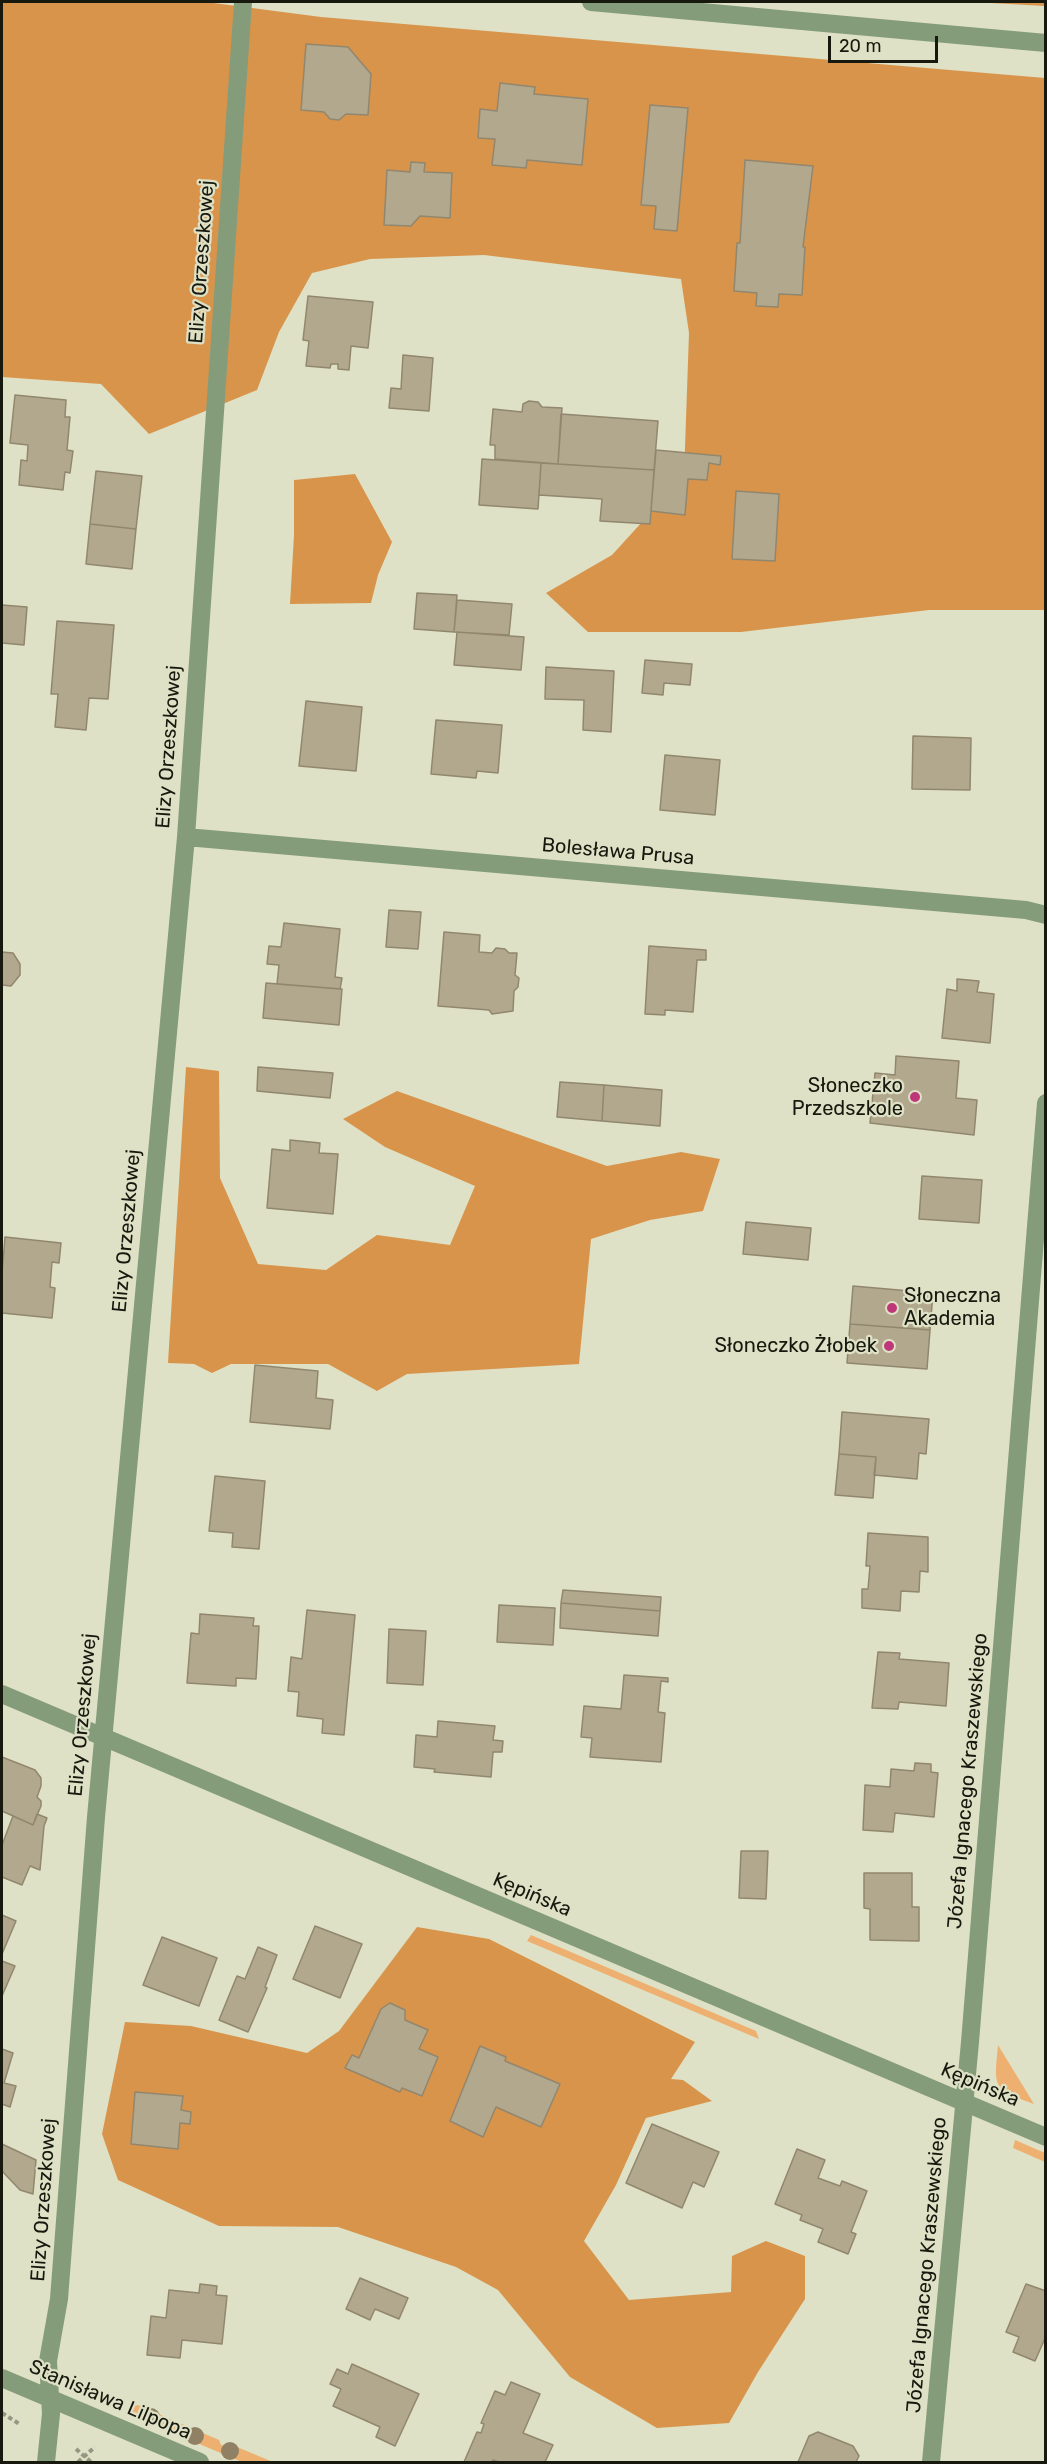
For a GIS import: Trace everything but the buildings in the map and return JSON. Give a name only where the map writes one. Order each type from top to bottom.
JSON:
[{"type":"street","name":"Elizy Orzeszkowej","points":[[46,2463],[51,2423],[48,2361],[59,2299],[104,1737],[186,837],[243,2]]},
{"type":"street","points":[[591,2],[1046,43]]},
{"type":"street","name":"Bolesława Prusa","points":[[186,837],[1026,910],[1046,915]]},
{"type":"street","name":"Józefa Ignacego Kraszewskiego","points":[[931,2463],[965,2102],[1046,1103]]},
{"type":"street","name":"Kępińska","points":[[2,1694],[1046,2137]]},
{"type":"street","name":"Stanisława Lilpopa","points":[[2,2378],[200,2463]]},
{"type":"path","points":[[2,2413],[15,2419],[28,2433]]},
{"type":"path","points":[[78,2463],[98,2444]]},
{"type":"path","points":[[69,2446],[86,2456],[91,2463]]},
{"type":"shaded area","points":[[2,2],[206,2],[321,17],[1045,78],[1045,610],[929,610],[741,632],[588,632],[546,593],[612,555],[684,476],[689,333],[681,279],[484,255],[370,259],[312,273],[279,332],[257,390],[149,434],[101,384],[2,377]]},
{"type":"shaded area","points":[[973,2],[1045,2],[1045,6]]},
{"type":"shaded area","points":[[355,474],[392,542],[378,575],[371,603],[290,604],[294,480]]},
{"type":"shaded area","points":[[186,1067],[219,1071],[220,1178],[258,1264],[326,1270],[377,1235],[450,1245],[475,1186],[385,1147],[343,1119],[397,1091],[607,1166],[681,1152],[720,1159],[703,1211],[650,1220],[591,1239],[579,1364],[407,1374],[377,1391],[328,1364],[231,1364],[212,1373],[194,1364],[168,1363]]},
{"type":"shaded area","points":[[417,1927],[489,1939],[695,2042],[671,2079],[683,2080],[712,2101],[646,2118],[616,2185],[584,2241],[629,2300],[731,2292],[732,2256],[766,2241],[805,2256],[805,2299],[758,2372],[729,2423],[657,2428],[570,2377],[498,2290],[456,2267],[338,2227],[219,2226],[118,2180],[102,2134],[125,2022],[191,2026],[307,2053],[339,2031]]},
{"type":"shaded area","points":[[531,1935],[756,2031],[759,2039],[527,1941]]},
{"type":"shaded area","points":[[998,2045],[1034,2104],[1010,2094],[999,2085],[996,2071]]},
{"type":"shaded area","points":[[1015,2140],[1045,2153],[1045,2162],[1013,2148]]},
{"type":"shaded area","points":[[138,2405],[219,2440],[221,2445],[237,2447],[273,2462],[242,2462],[126,2413],[129,2407]]},
{"type":"place","name":"Słoneczko Przedszkole","points":[[915,1097]]},
{"type":"place","name":"Słoneczna Akademia","points":[[892,1308]]},
{"type":"place","name":"Słoneczko Żłobek","points":[[889,1346]]}]
